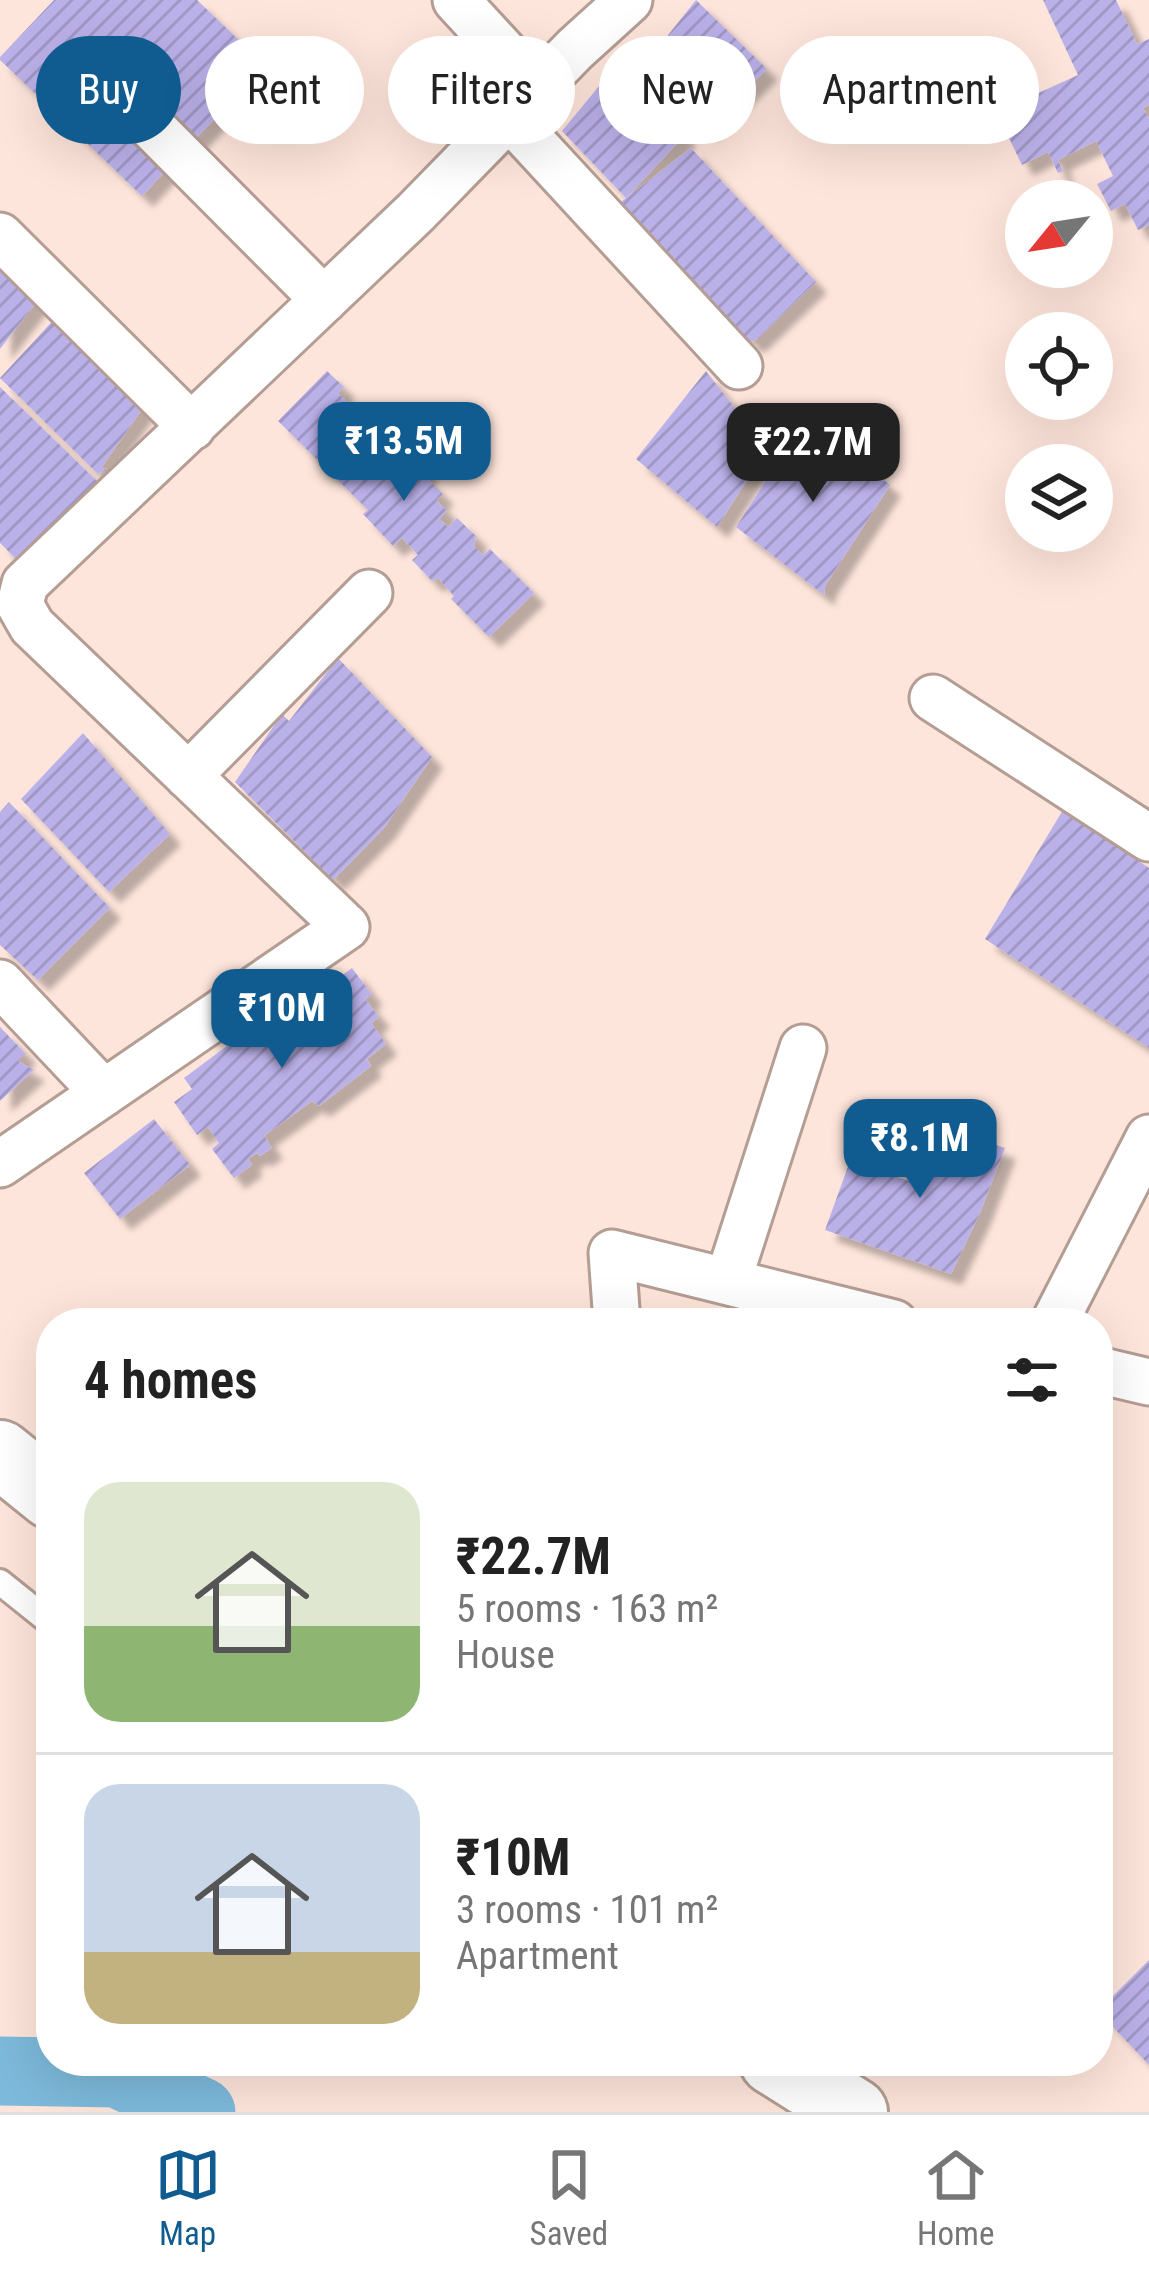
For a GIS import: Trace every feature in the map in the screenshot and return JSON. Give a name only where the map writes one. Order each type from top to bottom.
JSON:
[{"type":"main road","points":[[0,1454],[36,1483]]},
{"type":"main road","points":[[797,2076],[854,2112]]},
{"type":"street","points":[[456,0],[480,36]]},
{"type":"street","points":[[575,52],[629,0]]},
{"type":"street","points":[[169,144],[324,301]]},
{"type":"street","points":[[0,1164],[346,927],[32,626],[20,605],[12,572],[192,427],[482,144]]},
{"type":"street","points":[[557,144],[739,366]]},
{"type":"street","points":[[0,236],[192,427]]},
{"type":"street","points":[[188,776],[369,592]]},
{"type":"street","points":[[933,698],[1149,838]]},
{"type":"street","points":[[0,983],[104,1093]]},
{"type":"street","points":[[728,1280],[802,1048]]},
{"type":"street","points":[[1062,1308],[1149,1138]]},
{"type":"street","points":[[615,1308],[612,1253],[836,1308]]},
{"type":"street","points":[[1113,1374],[1149,1382]]},
{"type":"lane","points":[[0,1582],[36,1611]]},
{"type":"building","points":[[54,0],[197,0],[235,36],[205,36],[205,129],[142,196],[88,144],[181,144],[181,36],[36,36],[36,94],[0,57]]},
{"type":"building","points":[[696,0],[733,36],[667,36]]},
{"type":"building","points":[[1043,0],[1116,0],[1137,44],[1149,39],[1149,105],[1143,108],[1149,119],[1149,225],[1138,230],[1125,204],[1113,210],[1113,180],[1105,180],[1113,176],[1096,141],[1058,160],[1063,171],[1058,173],[1048,152],[1022,165],[1012,144],[1039,144],[1039,93],[1078,75]]},
{"type":"building","points":[[756,58],[767,69],[756,80]]},
{"type":"building","points":[[599,86],[599,144],[677,144],[626,198],[574,144],[575,115]]},
{"type":"building","points":[[691,148],[816,282],[751,342],[617,205]]},
{"type":"building","points":[[0,258],[41,296],[0,349]]},
{"type":"building","points":[[58,315],[145,405],[101,468],[107,469],[98,474],[0,378]]},
{"type":"building","points":[[327,371],[344,387],[338,393],[401,455],[408,449],[428,469],[423,474],[443,494],[436,500],[447,511],[439,519],[448,527],[457,518],[476,536],[474,546],[483,555],[490,549],[534,593],[489,637],[451,599],[454,596],[438,578],[432,581],[412,560],[418,555],[402,538],[393,546],[363,514],[368,510],[278,421]]},
{"type":"building","points":[[706,371],[767,449],[717,527],[636,459]]},
{"type":"building","points":[[0,387],[97,481],[19,562],[0,543]]},
{"type":"building","points":[[807,416],[890,485],[825,586],[824,595],[736,527]]},
{"type":"building","points":[[338,658],[432,757],[384,828],[333,880],[235,782],[282,714],[289,721]]},
{"type":"building","points":[[83,733],[170,834],[109,892],[21,799]]},
{"type":"building","points":[[9,802],[110,908],[38,980],[0,945],[0,812]]},
{"type":"building","points":[[1063,810],[1149,868],[1149,1048],[985,939]]},
{"type":"building","points":[[352,968],[372,995],[365,999],[379,1017],[371,1023],[386,1044],[367,1059],[371,1066],[319,1106],[312,1101],[264,1136],[272,1148],[248,1159],[252,1165],[234,1178],[212,1149],[219,1143],[208,1127],[197,1135],[174,1102],[192,1089],[184,1078],[243,1034],[250,1043]]},
{"type":"building","points":[[0,1027],[25,1053],[18,1061],[34,1070],[0,1101]]},
{"type":"building","points":[[154,1119],[190,1165],[120,1219],[84,1173]]},
{"type":"building","points":[[935,1126],[1005,1148],[951,1274],[825,1230],[850,1161],[909,1181]]},
{"type":"building","points":[[1149,1960],[1149,2065],[1113,2027],[1113,1996]]},
{"type":"waterway","points":[[0,2071],[36,2072]]},
{"type":"waterway","points":[[123,2076],[201,2112]]}]
